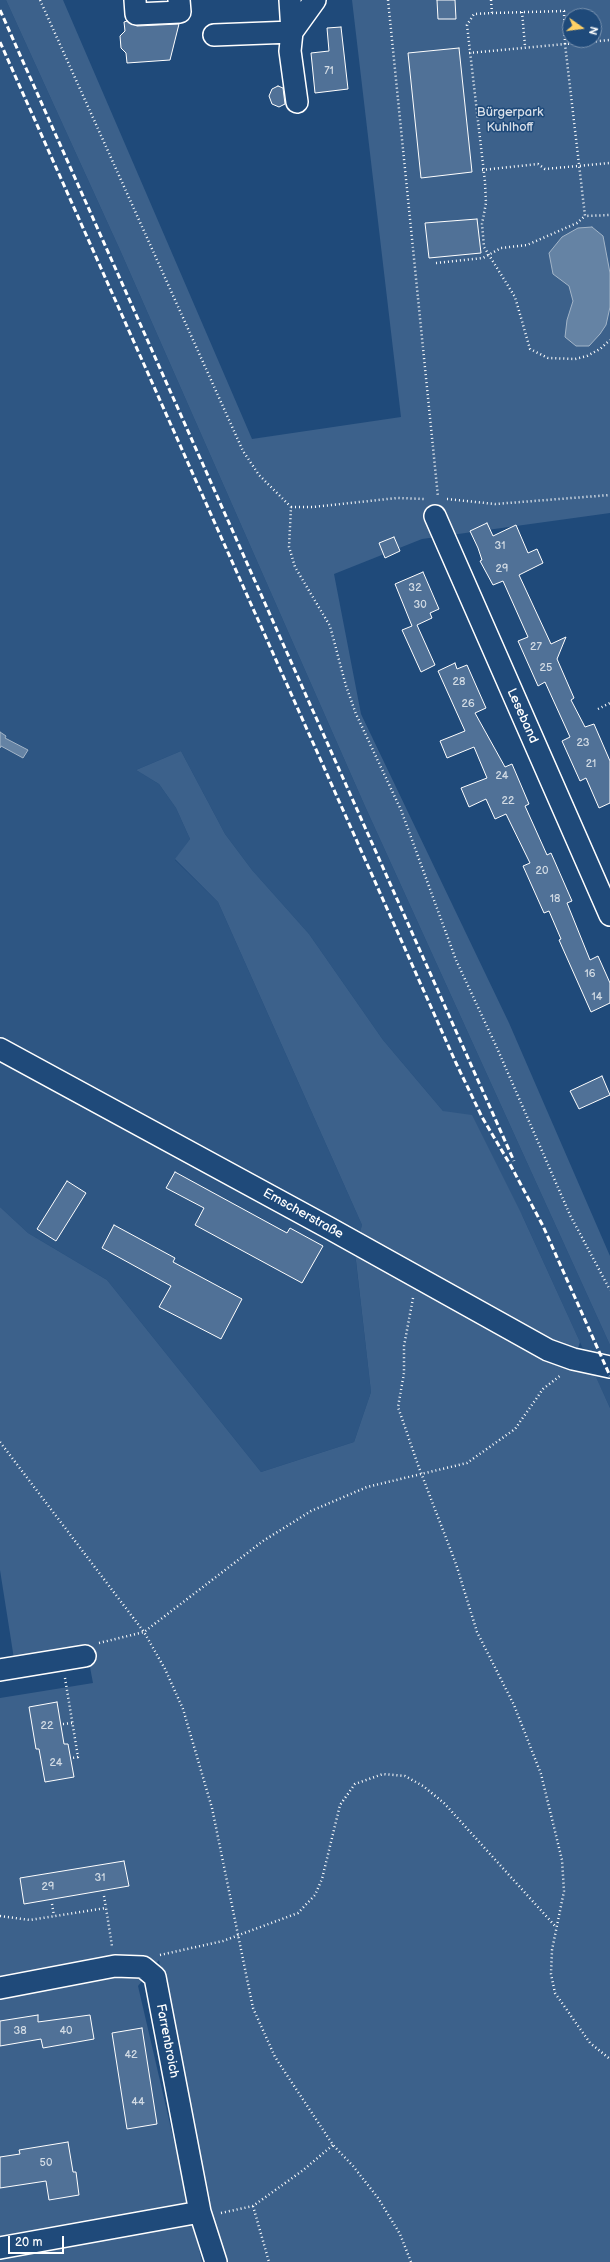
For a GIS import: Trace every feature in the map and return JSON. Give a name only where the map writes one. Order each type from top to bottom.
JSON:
[{"type":"street","points":[[136,0],[136,14],[180,12],[179,0]]},
{"type":"street","points":[[290,0],[292,32],[290,51],[297,102]]},
{"type":"street","points":[[292,32],[315,0]]},
{"type":"street","points":[[214,35],[292,32]]},
{"type":"street","name":"Leseband","points":[[434,503],[610,915]]},
{"type":"street","name":"Emscherstraße","points":[[0,1049],[548,1350],[580,1361],[610,1367]]},
{"type":"street","points":[[0,1670],[85,1656]]},
{"type":"street","points":[[0,1988],[116,1966],[143,1967]]},
{"type":"street","name":"Farrenbroich","points":[[143,1967],[155,1977],[200,2212],[216,2262]]},
{"type":"street","points":[[0,2248],[200,2212]]},
{"type":"path","points":[[40,0],[243,451],[259,475],[291,507],[313,507],[397,498],[434,503],[495,504],[610,495]]},
{"type":"path","points":[[388,0],[434,503]]},
{"type":"path","points":[[491,0],[492,13]]},
{"type":"path","points":[[562,10],[474,14],[467,25],[486,203],[482,224],[484,247],[515,297],[530,349],[548,358],[575,359],[587,356],[600,349],[610,340]]},
{"type":"path","points":[[522,12],[525,46]]},
{"type":"path","points":[[469,52],[525,46],[562,44]]},
{"type":"path","points":[[565,48],[585,216]]},
{"type":"path","points":[[482,170],[538,164],[545,169],[610,163]]},
{"type":"path","points":[[436,263],[484,258],[488,254],[501,248],[526,246],[577,223],[585,216],[610,215]]},
{"type":"path","points":[[291,507],[289,547],[295,567],[330,626],[346,686],[356,714],[400,810],[456,960],[497,1048],[570,1215],[610,1290]]},
{"type":"path","points":[[598,709],[610,703]]},
{"type":"path","points":[[420,1279],[411,1303],[404,1346],[404,1373],[398,1407],[456,1564],[477,1632],[514,1705],[541,1774],[562,1860],[564,1891],[556,1927],[551,1974],[555,1993],[590,2043],[610,2059]]},
{"type":"path","points":[[85,1656],[93,1644],[144,1632],[263,1541],[312,1511],[367,1488],[467,1463],[515,1429],[543,1389],[580,1361]]},
{"type":"path","points":[[0,1442],[144,1632],[165,1669],[183,1710],[212,1808],[254,2008],[275,2057],[333,2145],[353,2166],[378,2198],[400,2234],[411,2262]]},
{"type":"path","points":[[63,1660],[78,1757],[72,1758]]},
{"type":"path","points":[[63,1724],[72,1722]]},
{"type":"path","points":[[143,1967],[161,1955],[223,1941],[268,1926],[298,1913],[315,1895],[322,1879],[340,1805],[355,1784],[383,1774],[405,1776],[423,1786],[444,1803],[556,1927]]},
{"type":"path","points":[[104,1896],[116,1966]]},
{"type":"path","points":[[52,1904],[54,1916]]},
{"type":"path","points":[[0,1916],[30,1920],[106,1908]]},
{"type":"path","points":[[200,2212],[220,2213],[253,2206],[302,2171],[333,2145]]},
{"type":"path","points":[[253,2206],[269,2262]]},
{"type":"shaded area","points":[[0,0],[6,0],[120,250],[364,804],[610,1345],[610,1408],[522,1215],[443,1111],[383,1040],[309,934],[252,870],[225,834],[181,751],[136,770],[159,784],[176,808],[190,839],[175,860],[218,902],[362,1225],[355,1253],[371,1392],[354,1442],[261,1472],[107,1280],[28,1233],[0,1207]]},
{"type":"shaded area","points":[[592,227],[603,236],[610,273],[610,307],[606,325],[600,334],[589,346],[576,346],[565,337],[567,320],[573,301],[569,286],[553,274],[549,253],[562,237],[578,228]]},
{"type":"shaded area","points":[[0,732],[6,736],[5,738],[28,750],[23,758],[1,746],[0,748]]},
{"type":"green space","name":"Bürgerpark Kuhlhoff","points":[[6,0],[63,0],[252,439],[401,417],[352,0],[610,0],[610,513],[422,539],[334,574],[361,714],[509,1023],[610,1256],[610,1345],[364,804],[120,250]]},
{"type":"green space","points":[[181,751],[225,834],[252,870],[309,934],[383,1040],[443,1111],[472,1115],[522,1215],[580,1342],[576,1355],[359,1236],[362,1225],[218,902],[175,859],[190,839],[176,808],[159,784],[136,770]]},
{"type":"green space","points":[[0,1207],[28,1233],[107,1280],[261,1472],[354,1442],[371,1392],[355,1252],[592,1368],[610,1408],[610,2262],[220,2262],[206,2218],[159,1960],[138,1986],[202,2262],[0,2262],[0,1698],[93,1683],[86,1646],[14,1659],[0,1570]]},
{"type":"building","points":[[437,0],[455,0],[456,19],[438,19]]},
{"type":"building","points":[[127,21],[137,26],[179,24],[170,60],[127,63],[126,53],[121,48],[120,36],[125,31],[124,22]]},
{"type":"building","points":[[341,27],[348,89],[315,93],[311,53],[329,51],[327,28]]},
{"type":"building","points":[[459,48],[472,172],[421,178],[408,53]]},
{"type":"building","points":[[278,86],[283,88],[285,104],[279,107],[272,104],[269,96],[272,89]]},
{"type":"building","points":[[477,219],[481,253],[429,258],[425,223]]},
{"type":"building","points":[[487,523],[493,536],[516,525],[528,553],[537,549],[543,563],[519,575],[551,644],[566,637],[557,659],[574,698],[571,700],[585,727],[594,724],[610,761],[610,803],[599,808],[586,778],[580,781],[562,741],[570,737],[545,682],[538,686],[518,641],[528,637],[503,581],[493,585],[480,561],[482,560],[478,548],[470,531]]},
{"type":"building","points":[[394,537],[400,551],[385,558],[379,543]]},
{"type":"building","points":[[423,572],[439,609],[430,613],[432,618],[417,625],[435,665],[421,672],[402,630],[412,626],[395,584]]},
{"type":"building","points":[[455,663],[457,669],[467,665],[486,708],[475,713],[505,767],[512,764],[529,804],[525,806],[547,855],[551,853],[572,901],[567,903],[590,960],[598,956],[610,983],[610,1003],[591,1012],[559,940],[561,939],[549,911],[544,913],[523,866],[530,863],[506,814],[495,819],[486,799],[469,807],[461,788],[487,778],[474,747],[447,758],[440,741],[465,731],[438,671]]},
{"type":"building","points":[[602,1076],[610,1095],[579,1109],[570,1091]]},
{"type":"building","points":[[175,1172],[287,1233],[290,1228],[323,1246],[302,1283],[195,1225],[204,1208],[166,1188]]},
{"type":"building","points":[[67,1181],[86,1193],[56,1241],[37,1229]]},
{"type":"building","points":[[114,1225],[175,1258],[173,1262],[242,1299],[221,1339],[159,1307],[171,1286],[102,1248]]},
{"type":"building","points":[[57,1702],[64,1744],[68,1744],[74,1777],[45,1782],[39,1749],[36,1749],[29,1707]]},
{"type":"building","points":[[124,1861],[129,1886],[24,1904],[20,1878]]},
{"type":"building","points":[[38,2015],[38,2022],[90,2015],[94,2039],[43,2048],[41,2039],[0,2046],[0,2021]]},
{"type":"building","points":[[142,2028],[157,2124],[127,2129],[112,2033]]},
{"type":"building","points":[[68,2142],[73,2172],[76,2172],[79,2195],[49,2200],[46,2181],[0,2188],[0,2157],[20,2154],[19,2150]]},
{"type":"railway","points":[[0,10],[514,1161]]},
{"type":"railway","points":[[0,42],[456,1063],[482,1117],[511,1166],[543,1226],[610,1376]]}]
